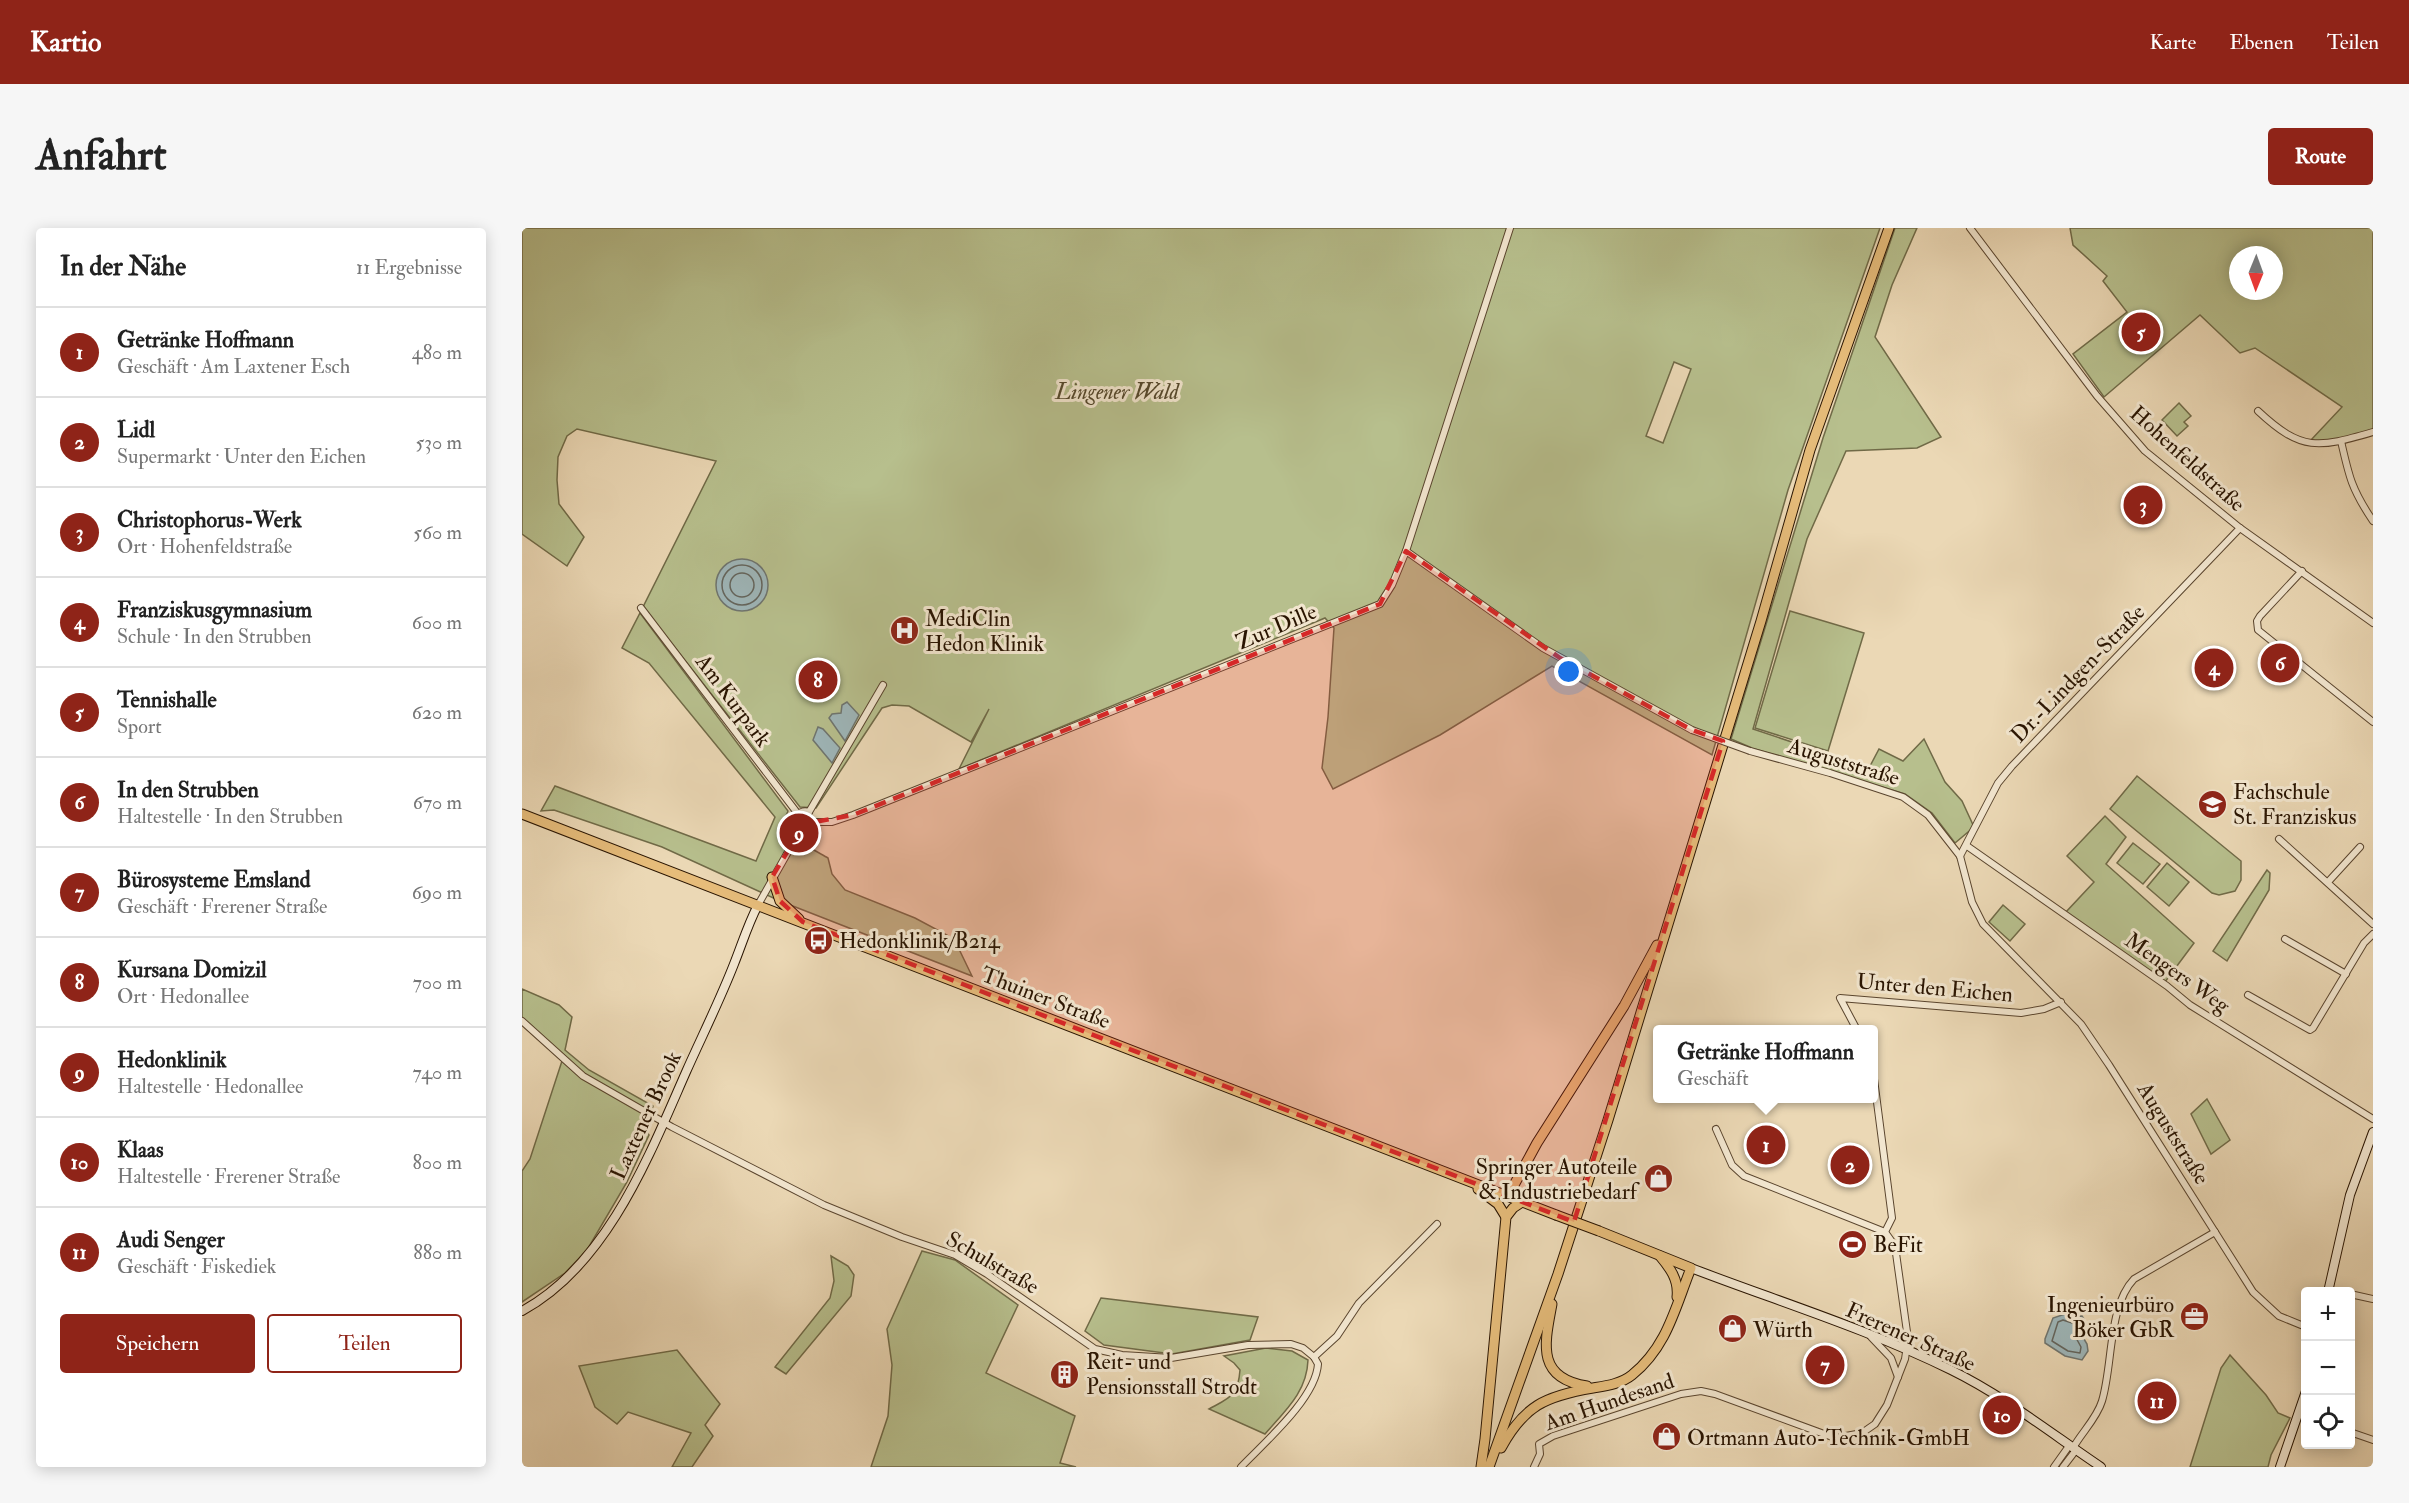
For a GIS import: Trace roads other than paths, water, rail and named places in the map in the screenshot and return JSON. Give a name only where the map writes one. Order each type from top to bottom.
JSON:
[{"type":"main road","points":[[1490,1467],[1558,1274],[1667,927],[1810,450],[1889,228]]},
{"type":"main road","name":"Thuiner Straße","points":[[522,814],[1691,1268]]},
{"type":"main road","points":[[772,877],[780,901],[803,922]]},
{"type":"main road","points":[[1508,1196],[1537,1143],[1624,1006],[1667,927]]},
{"type":"main road","points":[[1470,1183],[1498,1204],[1506,1217]]},
{"type":"main road","points":[[1481,1467],[1506,1217],[1522,1202]]},
{"type":"main road","points":[[1658,1254],[1671,1269],[1676,1280],[1677,1304]]},
{"type":"main road","points":[[1490,1467],[1507,1437],[1527,1411],[1556,1395],[1595,1388],[1629,1378],[1643,1366],[1657,1351],[1665,1336],[1691,1268]]},
{"type":"main road","points":[[1558,1274],[1545,1334],[1545,1352],[1550,1364],[1565,1380],[1595,1388]]},
{"type":"street","name":"Zur Dille","points":[[814,822],[832,822],[853,815],[1380,604],[1392,585],[1406,551],[1510,228]]},
{"type":"street","name":"Hohenfeldstraße","points":[[1970,228],[2043,326],[2127,433],[2145,451],[2240,528],[2371,621]]},
{"type":"street","points":[[2258,411],[2275,427],[2304,443],[2321,445],[2373,432]]},
{"type":"street","points":[[2342,441],[2355,494],[2373,521]]},
{"type":"street","name":"Dr.-Lindgen-Straße","points":[[1960,856],[1998,783],[2012,766],[2240,528]]},
{"type":"street","name":"Auguststraße","points":[[1406,551],[1543,648],[1692,730],[1750,751],[1830,773],[1903,797],[1928,815],[1960,856],[1972,902],[1983,924],[2081,1024],[2260,1301],[2279,1316],[2301,1325]]},
{"type":"street","points":[[2302,571],[2260,616],[2257,621],[2258,630],[2373,722]]},
{"type":"street","name":"Am Kurpark","points":[[641,608],[798,814]]},
{"type":"street","points":[[2371,621],[2373,612]]},
{"type":"street","points":[[809,813],[883,685]]},
{"type":"street","points":[[805,811],[809,813],[814,822],[808,830],[801,829],[796,822],[798,814],[805,811]]},
{"type":"street","points":[[758,905],[801,829]]},
{"type":"street","points":[[2279,839],[2373,924]]},
{"type":"street","name":"Mengers Weg","points":[[1967,846],[2167,986],[2190,1005],[2373,1119]]},
{"type":"street","points":[[2328,882],[2360,847]]},
{"type":"street","name":"Laxtener Brook","points":[[522,1311],[553,1290],[574,1272],[590,1254],[620,1209],[664,1122],[758,905]]},
{"type":"street","points":[[2248,995],[2310,1029],[2313,1028],[2364,943],[2373,934]]},
{"type":"street","points":[[2285,939],[2346,974]]},
{"type":"street","name":"Unter den Eichen","points":[[1855,1025],[1840,998],[2021,1013],[2044,1009],[2061,1002]]},
{"type":"street","name":"Schulstraße","points":[[522,1021],[583,1076],[704,1145],[824,1205],[902,1237],[955,1255],[987,1274],[1095,1349],[1122,1355],[1171,1359],[1275,1342],[1303,1348],[1314,1357]]},
{"type":"street","points":[[1877,1103],[1892,1218],[1885,1232]]},
{"type":"street","points":[[1716,1129],[1732,1165],[1744,1176],[1885,1232],[1895,1246],[1906,1318],[1906,1350]]},
{"type":"street","points":[[2332,1287],[2350,1195],[2373,1132]]},
{"type":"street","points":[[1241,1467],[1302,1403],[1318,1374],[1318,1364],[1314,1357],[1337,1336],[1359,1303],[1437,1224]]},
{"type":"street","points":[[2063,1467],[2072,1448],[2102,1403],[2119,1306],[2127,1287],[2134,1279],[2215,1232]]},
{"type":"street","name":"Frerener Straße","points":[[1691,1268],[1871,1336],[1953,1371],[1993,1394],[2101,1467]]},
{"type":"street","points":[[2355,1295],[2373,1299]]},
{"type":"street","points":[[1871,1336],[1889,1353],[1898,1378]]},
{"type":"street","name":"Am Hundesand","points":[[1534,1467],[1540,1454],[1539,1444],[1553,1436],[1682,1394],[1701,1391],[1715,1394],[1822,1435],[1835,1438],[1862,1434],[1875,1424],[1887,1405],[1906,1350]]},
{"type":"street","points":[[2280,1467],[2301,1419]]},
{"type":"street","points":[[2355,1433],[2372,1437]]},
{"type":"street","points":[[2054,1467],[2072,1448]]},
{"type":"water","points":[[742,559],[756,563],[764,571],[768,585],[764,599],[756,607],[742,611],[728,607],[720,599],[716,585],[720,571],[728,563]]},
{"type":"water","points":[[847,702],[859,715],[845,741],[829,718],[832,714],[841,713],[842,705]]},
{"type":"water","points":[[818,727],[823,729],[840,748],[832,763],[813,740]]},
{"type":"water","points":[[2065,1314],[2072,1317],[2082,1316],[2084,1319],[2081,1334],[2088,1351],[2082,1360],[2065,1356],[2045,1343],[2053,1318]]},
{"type":"place","name":"Tennishalle","points":[[2141,332]]},
{"type":"place","name":"Christophorus-Werk","points":[[2143,505]]},
{"type":"place","name":"MediClin Hedon Klinik","points":[[904,631]]},
{"type":"place","name":"In den Strubben","points":[[2280,663]]},
{"type":"place","name":"Franziskusgymnasium","points":[[2214,668]]},
{"type":"place","name":"Kursana Domizil","points":[[818,680]]},
{"type":"place","name":"Fachschule St. Franziskus","points":[[2212,804]]},
{"type":"place","name":"Hedonklinik","points":[[799,833]]},
{"type":"place","name":"Hedonklinik/B214","points":[[818,940]]},
{"type":"place","name":"Getränke Hoffmann","points":[[1766,1145]]},
{"type":"place","name":"Lidl","points":[[1850,1165]]},
{"type":"place","name":"Springer Autoteile & Industriebedarf","points":[[1658,1179]]},
{"type":"place","name":"BeFit","points":[[1852,1244]]},
{"type":"place","name":"Ingenieurbüro Böker GbR","points":[[2195,1317]]},
{"type":"place","name":"Würth","points":[[1732,1329]]},
{"type":"place","name":"Bürosysteme Emsland","points":[[1825,1365]]},
{"type":"place","name":"Reit- und Pensionsstall Strodt","points":[[1065,1374]]},
{"type":"place","name":"Audi Senger","points":[[2157,1401]]},
{"type":"place","name":"Klaas","points":[[2002,1415]]},
{"type":"place","name":"Ortmann Auto-Technik-GmbH","points":[[1666,1437]]},
{"type":"park label","name":"Lingener Wald","points":[[1117,391]]}]
